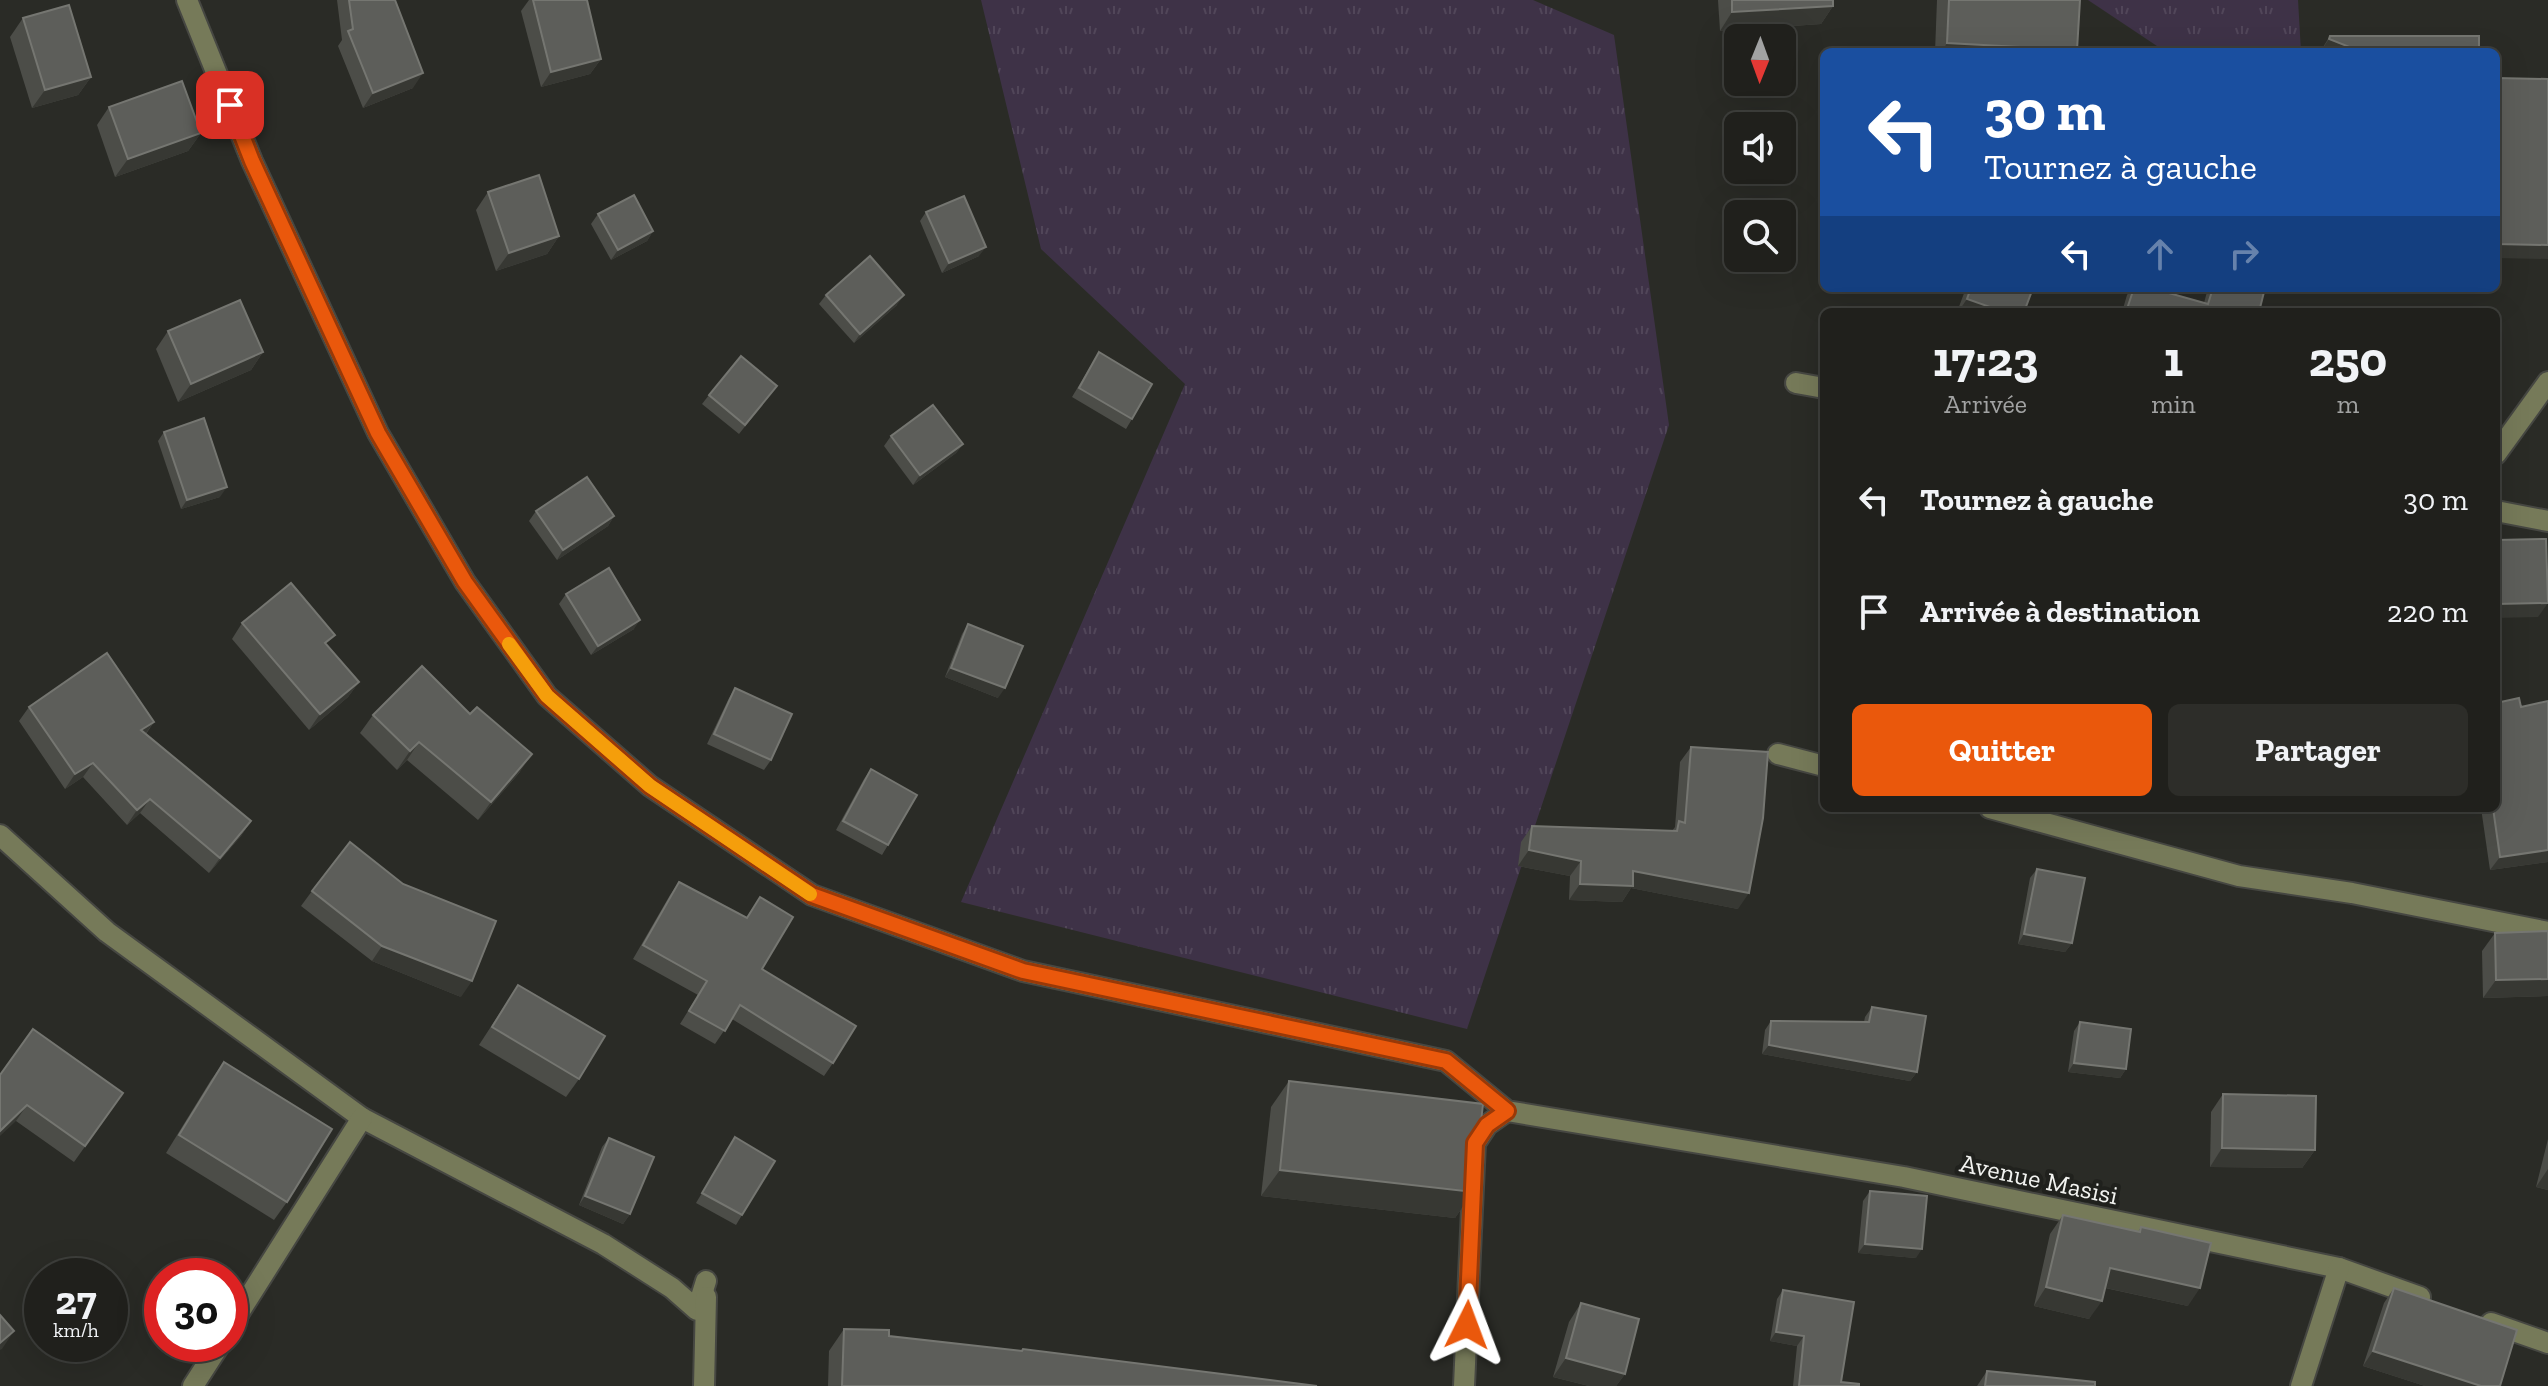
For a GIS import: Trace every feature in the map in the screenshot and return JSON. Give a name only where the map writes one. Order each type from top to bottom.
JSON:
[{"type":"street","points":[[187,0],[252,161],[378,433],[457,569],[547,696],[650,786],[812,895],[1023,971],[1446,1061],[1507,1111],[1487,1125],[1475,1143],[1464,1386]]},
{"type":"street","points":[[2500,448],[2548,382]]},
{"type":"street","points":[[1796,383],[1820,387]]},
{"type":"street","points":[[2500,512],[2548,521]]},
{"type":"street","points":[[1778,754],[1820,765]]},
{"type":"street","points":[[2005,812],[2239,876],[2352,893],[2548,932]]},
{"type":"street","points":[[0,835],[107,932],[362,1118],[603,1244],[672,1288],[697,1310],[706,1281],[704,1386]]},
{"type":"street","name":"Avenue Masisi","points":[[1507,1111],[1904,1177],[2339,1268],[2442,1305]]},
{"type":"street","points":[[248,1298],[362,1118]]},
{"type":"street","points":[[2301,1386],[2339,1268]]},
{"type":"street","points":[[2472,1316],[2548,1343]]},
{"type":"street","points":[[193,1386],[208,1362]]},
{"type":"green space","points":[[981,0],[1533,0],[1614,35],[1669,425],[1467,1029],[961,902],[1185,384],[1041,249]]},
{"type":"green space","points":[[2088,0],[2298,0],[2301,48],[2160,48]]},
{"type":"building","points":[[349,0],[395,0],[423,73],[373,93],[348,31],[353,29]]},
{"type":"building","points":[[533,0],[587,0],[601,59],[551,72]]},
{"type":"building","points":[[1732,0],[1833,0],[1833,6],[1732,12]]},
{"type":"building","points":[[1949,0],[2080,0],[2077,48],[1947,43]]},
{"type":"building","points":[[69,5],[91,77],[45,90],[23,18]]},
{"type":"building","points":[[2330,36],[2479,36],[2479,48],[2352,48],[2329,39]]},
{"type":"building","points":[[2500,78],[2548,79],[2548,245],[2500,244]]},
{"type":"building","points":[[182,81],[201,133],[128,159],[109,107]]},
{"type":"building","points":[[539,175],[559,236],[509,253],[488,192]]},
{"type":"building","points":[[634,195],[653,231],[618,250],[598,214]]},
{"type":"building","points":[[964,196],[986,247],[949,263],[926,212]]},
{"type":"building","points":[[870,256],[904,295],[860,334],[826,295]]},
{"type":"building","points":[[1970,292],[2032,292],[2026,308],[1993,308],[1967,299]]},
{"type":"building","points":[[2133,292],[2165,292],[2208,304],[2212,292],[2264,292],[2260,308],[2127,308]]},
{"type":"building","points":[[240,300],[263,352],[191,384],[168,331]]},
{"type":"building","points":[[1099,352],[1152,384],[1132,419],[1079,388]]},
{"type":"building","points":[[741,356],[777,386],[745,425],[709,395]]},
{"type":"building","points":[[933,405],[963,444],[920,475],[891,436]]},
{"type":"building","points":[[204,418],[227,487],[187,500],[164,432]]},
{"type":"building","points":[[587,477],[614,516],[563,550],[536,511]]},
{"type":"building","points":[[2546,539],[2548,603],[2500,604],[2500,540]]},
{"type":"building","points":[[609,568],[640,620],[598,646],[566,594]]},
{"type":"building","points":[[291,583],[335,635],[325,643],[359,682],[320,714],[242,623]]},
{"type":"building","points":[[968,624],[1023,646],[1005,688],[951,668]]},
{"type":"building","points":[[107,653],[154,722],[141,730],[251,821],[220,858],[150,799],[137,810],[93,763],[75,774],[29,707]]},
{"type":"building","points":[[422,666],[470,714],[477,707],[532,754],[491,802],[419,742],[410,751],[373,715]]},
{"type":"building","points":[[735,688],[792,714],[771,760],[714,734]]},
{"type":"building","points":[[2519,698],[2521,707],[2548,701],[2548,850],[2500,857],[2494,812],[2500,812],[2500,702]]},
{"type":"building","points":[[1691,747],[1768,752],[1763,818],[1749,893],[1633,871],[1633,886],[1580,884],[1581,861],[1529,850],[1532,826],[1677,831],[1679,821],[1685,823]]},
{"type":"building","points":[[871,769],[917,795],[888,845],[843,821]]},
{"type":"building","points":[[350,842],[403,884],[496,921],[472,981],[382,946],[312,891]]},
{"type":"building","points":[[2037,869],[2085,878],[2072,943],[2024,934]]},
{"type":"building","points":[[679,882],[747,918],[760,897],[793,917],[762,969],[856,1026],[833,1063],[740,1005],[725,1031],[689,1011],[707,981],[643,945]]},
{"type":"building","points":[[2548,931],[2548,979],[2496,980],[2495,933]]},
{"type":"building","points":[[518,985],[605,1036],[579,1079],[492,1027]]},
{"type":"building","points":[[1872,1007],[1926,1016],[1917,1072],[1769,1045],[1771,1021],[1869,1022]]},
{"type":"building","points":[[2080,1022],[2131,1029],[2126,1069],[2074,1063]]},
{"type":"building","points":[[33,1029],[123,1093],[85,1146],[27,1105],[0,1131],[0,1075]]},
{"type":"building","points":[[224,1062],[332,1129],[287,1202],[179,1135]]},
{"type":"building","points":[[1289,1081],[1483,1104],[1473,1192],[1280,1170]]},
{"type":"building","points":[[2223,1094],[2316,1096],[2315,1150],[2222,1148]]},
{"type":"building","points":[[735,1137],[775,1161],[742,1215],[702,1193]]},
{"type":"building","points":[[609,1138],[654,1157],[630,1214],[585,1196]]},
{"type":"building","points":[[1870,1191],[1927,1196],[1922,1249],[1865,1244]]},
{"type":"building","points":[[2063,1215],[2140,1232],[2141,1227],[2211,1243],[2200,1288],[2110,1268],[2102,1301],[2046,1287]]},
{"type":"building","points":[[2394,1288],[2517,1330],[2500,1386],[2481,1386],[2373,1351]]},
{"type":"building","points":[[1783,1290],[1854,1302],[1841,1382],[1859,1386],[1799,1386],[1804,1336],[1776,1332]]},
{"type":"building","points":[[1581,1303],[1639,1319],[1625,1374],[1566,1358]]},
{"type":"building","points":[[0,1315],[14,1331],[0,1343]]},
{"type":"building","points":[[844,1329],[889,1330],[889,1336],[1023,1349],[1317,1386],[842,1386]]},
{"type":"building","points":[[1987,1371],[2095,1382],[2095,1386],[1985,1386]]},
{"type":"slow traffic","points":[[509,644],[547,696],[650,786],[810,894]]},
{"type":"route","points":[[230,105],[252,161],[378,433],[465,582],[547,696],[650,786],[812,895],[1023,971],[1446,1061],[1507,1111],[1487,1125],[1475,1143],[1467,1325]]}]
